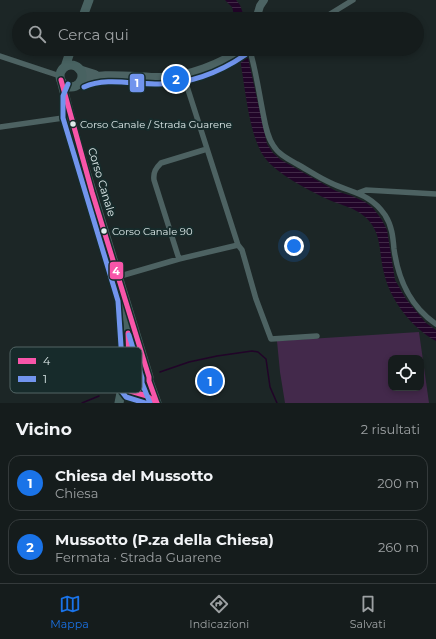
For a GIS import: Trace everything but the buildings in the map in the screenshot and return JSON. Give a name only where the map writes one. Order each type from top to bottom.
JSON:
[{"type":"main road","points":[[85,12],[89,0]]},
{"type":"main road","points":[[258,12],[264,0]]},
{"type":"main road","points":[[70,56],[65,66],[61,70],[60,78],[68,86],[77,84],[85,78],[98,75],[165,77],[183,74],[230,56]]},
{"type":"main road","points":[[75,56],[81,75],[77,84]]},
{"type":"main road","points":[[65,66],[71,65],[98,75]]},
{"type":"main road","name":"Corso Canale","points":[[60,78],[70,117],[140,347]]},
{"type":"main road","name":"Corso Canale","points":[[70,117],[70,97],[77,84]]},
{"type":"main road","name":"Corso Canale","points":[[125,300],[129,347]]},
{"type":"main road","name":"Corso Canale","points":[[142,355],[157,403]]},
{"type":"main road","points":[[142,368],[148,377],[145,388],[142,389]]},
{"type":"main road","points":[[119,403],[121,393]]},
{"type":"main road","points":[[122,403],[135,393]]},
{"type":"main road","name":"Corso Canale","points":[[139,393],[148,396],[157,403]]},
{"type":"street","points":[[333,12],[353,0]]},
{"type":"street","points":[[0,56],[60,78]]},
{"type":"street","points":[[252,56],[265,125],[273,146],[283,156],[328,182],[358,193],[375,204],[386,217],[393,232],[396,263],[406,289],[419,308],[436,324]]},
{"type":"street","points":[[183,74],[270,339],[317,336]]},
{"type":"street","points":[[0,127],[70,117]]},
{"type":"street","points":[[179,259],[154,180],[154,173],[156,167],[161,163],[207,148]]},
{"type":"street","points":[[358,193],[366,190],[436,194]]},
{"type":"street","points":[[118,277],[179,259],[238,245]]},
{"type":"shaded area","points":[[225,0],[236,0],[242,12],[233,12],[232,7]]},
{"type":"shaded area","points":[[248,58],[267,144],[273,153],[281,160],[336,191],[352,196],[365,202],[373,208],[387,230],[395,280],[406,299],[426,323],[436,330],[436,341],[419,329],[411,321],[403,312],[391,293],[382,266],[377,234],[370,222],[355,210],[325,198],[293,181],[270,164],[265,158],[251,125],[246,97],[240,59]]},
{"type":"shaded area","points":[[419,332],[422,355],[388,355],[388,391],[424,391],[424,368],[429,403],[285,403],[277,341]]},
{"type":"shaded area","points":[[142,373],[144,376],[144,382],[142,385]]},
{"type":"waterway","points":[[160,372],[189,362],[217,356],[252,351],[258,352],[266,359],[270,387],[277,403]]},
{"type":"waterway","points":[[82,403],[99,396]]},
{"type":"transit line","name":"1","points":[[84,87],[101,82],[167,84],[191,80],[214,72],[243,56]]},
{"type":"transit line","name":"4","points":[[61,80],[92,192],[140,347]]},
{"type":"transit line","name":"1","points":[[68,84],[63,96],[63,118],[118,301],[121,347]]},
{"type":"transit line","name":"4","points":[[128,333],[128,347]]},
{"type":"transit line","name":"1","points":[[129,335],[133,347]]},
{"type":"transit line","name":"4","points":[[142,354],[157,403]]},
{"type":"transit line","name":"1","points":[[142,378],[142,383]]},
{"type":"transit line","name":"1","points":[[142,383],[150,403]]},
{"type":"transit line","name":"1","points":[[123,393],[126,397],[145,403]]},
{"type":"transit line","name":"4","points":[[137,393],[147,396],[157,403]]},
{"type":"place","name":"Mussotto (P.za della Chiesa)","points":[[176,79]]},
{"type":"place","name":"Corso Canale / Strada Guarene","points":[[73,124]]},
{"type":"place","name":"Corso Canale 90","points":[[104,231]]},
{"type":"place","name":"Chiesa del Mussotto","points":[[210,381]]}]
